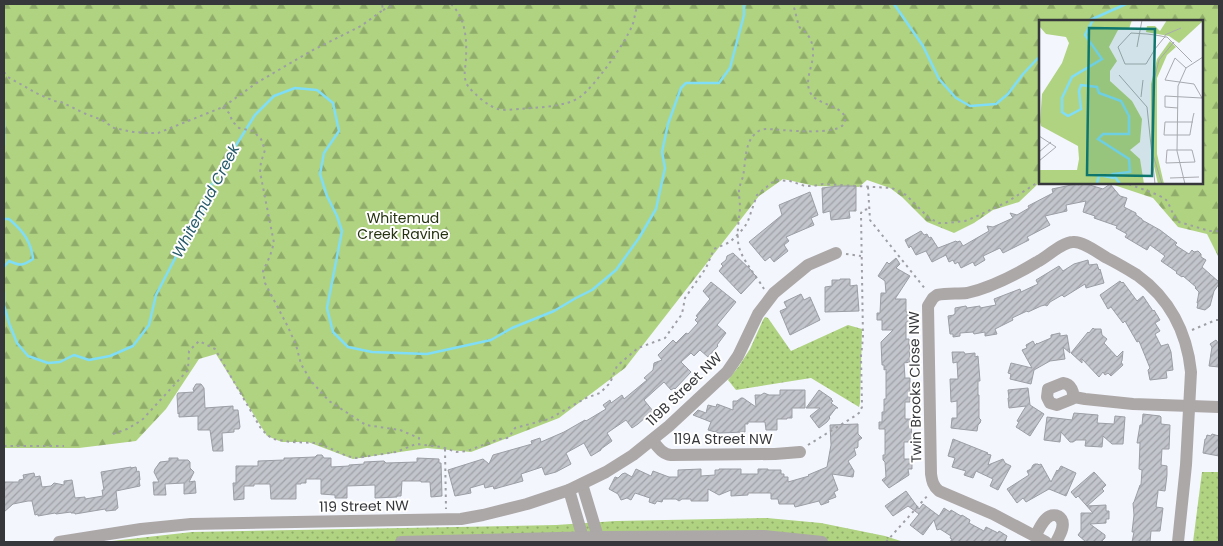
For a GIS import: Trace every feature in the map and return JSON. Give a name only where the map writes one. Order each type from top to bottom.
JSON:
[{"type":"street","name":"Twin Brooks Close NW","points":[[935,488],[931,474],[928,306],[933,298],[941,294],[968,292],[989,286],[1030,266],[1064,244],[1080,242],[1136,274],[1167,305],[1179,325],[1188,353],[1191,372],[1185,481],[1178,542]]},
{"type":"street","name":"119B Street NW","points":[[652,440],[727,372],[738,356],[758,314],[774,293],[808,265],[836,253]]},
{"type":"street","points":[[1074,396],[1133,404],[1219,407]]},
{"type":"street","name":"119A Street NW","points":[[652,440],[661,452],[667,455],[800,452]]},
{"type":"street","name":"119 Street NW","points":[[59,542],[141,529],[191,524],[461,519],[483,516],[570,490],[621,463],[652,440]]},
{"type":"street","points":[[582,484],[598,537]]},
{"type":"street","points":[[935,488],[993,514],[1040,539],[1046,520],[1050,516],[1060,517],[1063,527],[1056,542]]},
{"type":"street","points":[[570,490],[583,538]]},
{"type":"street","points":[[401,542],[598,537],[764,536],[822,542]]},
{"type":"path","points":[[382,4],[383,10]]},
{"type":"path","points":[[4,72],[8,77],[54,101],[102,120],[114,128],[149,133],[164,131],[223,107],[258,82],[313,50],[361,26],[395,4]]},
{"type":"path","points":[[451,4],[456,9],[464,25],[467,38],[464,76],[468,85],[478,98],[498,109],[559,105],[580,97],[598,78],[618,50],[632,26],[638,4]]},
{"type":"path","points":[[765,290],[742,256],[738,240],[739,190],[750,140],[756,132],[764,129],[807,132],[838,128],[845,124],[846,119],[839,109],[819,101],[809,90],[808,82],[813,62],[812,43],[799,26],[793,4]]},
{"type":"path","points":[[223,107],[230,114],[232,122],[239,128],[253,131],[261,139],[265,150],[260,172],[274,243],[263,270],[265,283],[288,327],[296,345],[301,364],[311,381],[330,401],[366,426],[400,430],[418,438],[419,444]]},
{"type":"path","points":[[113,434],[142,420],[188,370],[189,351],[199,341],[215,349],[260,427],[273,438],[291,442],[318,443],[356,458],[396,452],[419,444],[442,447],[456,452],[466,451],[510,437],[515,428],[549,419],[586,398],[600,393],[610,383],[617,366],[638,348],[665,338],[682,314],[685,298],[706,268],[714,249],[730,242],[744,228],[757,195],[775,180],[790,181],[805,186],[823,184],[892,188],[902,192],[927,216],[940,223],[965,221],[975,217],[1006,202],[1039,182]]},
{"type":"path","points":[[1128,184],[1166,199],[1175,218],[1179,222],[1219,233]]},
{"type":"path","points":[[868,187],[870,220],[933,298]]},
{"type":"path","points":[[800,452],[813,441],[855,416],[862,407],[861,213],[869,209]]},
{"type":"path","points":[[836,253],[861,256]]},
{"type":"path","points":[[1189,331],[1219,320],[1219,312]]},
{"type":"path","points":[[4,446],[64,446]]},
{"type":"path","points":[[445,449],[446,514]]},
{"type":"path","points":[[886,542],[935,488]]},
{"type":"green space","name":"Whitemud Creek Ravine","points":[[4,4],[1219,4],[1219,258],[1207,234],[1178,227],[1153,198],[1111,184],[1203,184],[1203,20],[1039,20],[1039,183],[1019,202],[993,210],[974,223],[954,233],[927,222],[890,188],[867,180],[859,187],[815,186],[783,179],[759,196],[625,368],[559,418],[471,452],[427,448],[353,459],[308,442],[282,442],[267,436],[216,354],[199,359],[166,409],[136,441],[79,448],[4,448]]},
{"type":"green space","points":[[765,317],[768,318],[791,351],[848,325],[862,329],[859,407],[811,378],[736,390],[728,380],[750,349]]},
{"type":"green space","points":[[1202,472],[1219,472],[1219,542],[1193,542]]},
{"type":"green space","points":[[767,518],[821,523],[885,536],[904,542],[103,542],[192,532],[556,525],[616,521]]},
{"type":"building","points":[[1087,184],[1103,189],[1110,184],[1120,196],[1127,198],[1124,207],[1160,230],[1177,243],[1175,245],[1189,254],[1192,250],[1194,252],[1198,251],[1201,257],[1206,260],[1202,267],[1219,282],[1214,291],[1210,306],[1205,310],[1197,308],[1199,292],[1196,287],[1161,261],[1165,256],[1150,245],[1147,250],[1125,237],[1127,234],[1116,228],[1117,226],[1083,212],[1086,201],[1066,205],[1067,211],[1045,216],[1050,225],[1027,237],[1029,240],[1003,253],[1000,248],[983,256],[985,260],[975,266],[973,262],[961,268],[958,262],[955,264],[953,260],[949,262],[946,255],[932,262],[926,251],[916,255],[911,246],[909,248],[905,240],[921,231],[924,235],[927,234],[929,238],[931,237],[938,248],[956,241],[960,241],[963,246],[989,231],[987,226],[993,227],[1013,218],[1010,213],[1017,215],[1029,208],[1028,206],[1053,193],[1052,189]]},
{"type":"building","points":[[856,186],[856,211],[849,211],[850,218],[831,220],[830,211],[823,213],[822,188]]},
{"type":"building","points":[[810,192],[818,215],[811,218],[814,225],[786,237],[789,241],[784,245],[788,251],[774,262],[770,257],[765,261],[749,242],[782,215],[779,205]]},
{"type":"building","points":[[733,253],[757,277],[741,294],[719,271],[723,266],[721,264],[726,260],[727,256]]},
{"type":"building","points":[[896,258],[900,264],[896,268],[910,276],[895,299],[906,299],[906,312],[909,312],[910,322],[906,322],[906,339],[909,339],[910,362],[904,363],[905,378],[910,378],[910,402],[905,402],[905,419],[911,419],[912,442],[904,442],[904,459],[912,459],[912,469],[908,469],[909,475],[889,488],[882,480],[886,477],[885,462],[883,460],[883,455],[885,455],[885,429],[879,429],[879,422],[882,422],[882,412],[884,412],[884,399],[886,399],[886,369],[884,370],[884,365],[882,365],[881,342],[893,330],[882,330],[882,320],[877,320],[877,313],[880,313],[881,293],[886,293],[885,281],[878,276],[887,262],[889,264]]},
{"type":"building","points":[[1088,260],[1089,265],[1097,264],[1104,283],[1086,288],[1085,284],[1064,297],[1062,295],[1047,306],[1041,306],[1012,318],[1013,320],[995,329],[997,334],[985,336],[985,332],[974,334],[973,332],[960,333],[960,336],[953,337],[953,334],[950,334],[948,316],[955,314],[955,308],[980,306],[980,308],[996,305],[994,299],[1020,289],[1021,292],[1038,284],[1036,280],[1059,266],[1063,271],[1074,264]]},
{"type":"building","points":[[850,279],[850,286],[857,285],[859,311],[825,312],[825,287],[832,286],[832,280]]},
{"type":"building","points":[[1120,281],[1123,282],[1137,301],[1143,296],[1160,320],[1155,323],[1160,331],[1155,334],[1161,346],[1168,344],[1171,352],[1173,370],[1166,371],[1167,378],[1150,380],[1148,370],[1150,368],[1139,341],[1137,342],[1125,321],[1123,323],[1111,307],[1108,309],[1100,295]]},
{"type":"building","points":[[711,282],[736,302],[717,325],[726,333],[708,357],[700,350],[694,356],[691,353],[681,362],[691,372],[675,389],[671,390],[664,382],[644,400],[653,411],[638,424],[632,428],[626,420],[607,433],[612,441],[591,456],[584,443],[566,453],[571,464],[556,472],[545,475],[542,467],[521,474],[523,481],[494,489],[493,486],[485,488],[484,484],[470,488],[471,493],[455,496],[448,470],[483,459],[489,464],[493,455],[532,444],[531,441],[540,438],[541,442],[564,432],[606,409],[603,405],[610,400],[611,403],[622,395],[624,399],[647,380],[644,378],[653,370],[654,363],[662,360],[658,355],[673,340],[676,343],[686,333],[688,334],[698,323],[695,320],[698,317],[696,316],[710,299],[703,291]]},
{"type":"building","points":[[801,294],[804,300],[810,297],[820,320],[790,335],[780,311],[787,308],[784,302]]},
{"type":"building","points":[[1093,328],[1101,329],[1102,335],[1107,339],[1104,343],[1117,357],[1123,351],[1121,362],[1123,365],[1111,376],[1108,373],[1105,375],[1103,372],[1099,377],[1082,359],[1082,363],[1071,353]]},
{"type":"building","points":[[1060,333],[1060,336],[1067,335],[1070,353],[1063,347],[1065,359],[1050,361],[1034,370],[1031,384],[1010,379],[1011,374],[1008,373],[1011,363],[1032,368],[1022,350],[1027,348],[1026,345],[1033,341],[1035,345],[1051,338],[1051,335]]},
{"type":"building","points":[[1216,340],[1219,344],[1219,367],[1209,366],[1212,347],[1210,344]]},
{"type":"building","points":[[952,352],[975,353],[975,357],[978,356],[980,381],[978,381],[979,418],[981,420],[977,431],[951,428],[952,418],[957,418],[957,401],[951,402],[950,379],[958,379],[957,362],[953,363]]},
{"type":"building","points":[[196,384],[201,384],[204,388],[205,408],[233,406],[233,410],[238,410],[240,427],[239,429],[234,429],[234,432],[222,433],[223,451],[213,451],[210,430],[198,430],[198,416],[179,417],[178,393],[194,392],[193,389]]},
{"type":"building","points":[[1028,388],[1030,405],[1044,414],[1030,436],[1016,427],[1019,422],[1017,421],[1026,406],[1009,408],[1008,398],[1008,390]]},
{"type":"building","points":[[780,390],[805,390],[805,408],[792,408],[792,418],[777,419],[777,430],[766,430],[765,422],[748,422],[748,424],[745,424],[745,432],[719,433],[708,430],[711,422],[693,415],[698,410],[706,413],[708,405],[716,407],[717,404],[733,410],[733,401],[741,398],[756,407],[755,395],[764,393],[780,395]]},
{"type":"building","points":[[819,390],[832,399],[831,403],[838,408],[836,408],[827,422],[819,428],[810,416],[820,408],[806,408]]},
{"type":"building","points":[[1074,413],[1098,415],[1097,423],[1114,424],[1115,416],[1125,417],[1123,444],[1112,444],[1103,436],[1102,447],[1085,446],[1086,440],[1070,442],[1061,432],[1060,442],[1044,440],[1047,417],[1072,420]]},
{"type":"building","points":[[1143,414],[1160,416],[1161,424],[1170,425],[1169,449],[1162,449],[1161,465],[1167,466],[1167,475],[1165,491],[1158,490],[1156,507],[1163,508],[1160,531],[1151,531],[1150,542],[1132,542],[1134,532],[1132,532],[1133,503],[1141,485],[1142,470],[1139,469],[1140,443],[1137,443]]},
{"type":"building","points":[[858,424],[858,434],[862,438],[858,441],[858,447],[854,448],[856,455],[848,461],[854,471],[853,477],[832,474],[838,490],[834,492],[836,497],[821,505],[819,501],[795,507],[794,504],[779,504],[778,499],[771,499],[771,493],[748,493],[748,495],[731,496],[731,490],[719,495],[708,489],[708,501],[663,499],[662,502],[657,501],[655,504],[649,502],[650,498],[635,493],[631,500],[627,498],[621,500],[618,494],[609,489],[615,477],[618,478],[625,473],[632,477],[636,469],[651,476],[653,471],[669,477],[678,477],[678,470],[701,469],[701,476],[715,475],[715,470],[719,469],[741,469],[741,474],[758,474],[758,469],[781,470],[781,474],[784,474],[784,477],[788,477],[788,482],[809,476],[827,467],[831,445],[830,425]]},
{"type":"building","points":[[1212,434],[1219,436],[1219,456],[1203,453],[1205,439],[1207,435],[1211,436]]},
{"type":"building","points":[[953,439],[991,455],[988,465],[1003,459],[1005,463],[1011,466],[998,490],[990,486],[993,479],[976,471],[973,478],[964,475],[966,471],[952,467],[955,458],[948,456]]},
{"type":"building","points":[[317,455],[331,458],[331,467],[364,464],[364,462],[417,462],[417,458],[439,459],[439,463],[441,463],[442,496],[431,497],[430,482],[402,481],[401,496],[375,498],[375,485],[347,486],[347,498],[335,498],[335,495],[321,494],[321,479],[306,479],[306,483],[296,484],[296,499],[271,499],[270,484],[254,484],[254,486],[244,486],[244,499],[234,500],[233,483],[236,483],[236,466],[258,466],[258,461],[315,457]]},
{"type":"building","points":[[169,458],[178,458],[178,460],[188,460],[190,462],[190,468],[194,472],[189,482],[195,481],[196,493],[184,494],[184,483],[165,484],[166,495],[154,495],[153,482],[159,482],[154,472],[155,469],[160,462],[169,461]]},
{"type":"building","points":[[1035,464],[1041,464],[1051,482],[1061,466],[1076,473],[1066,496],[1049,489],[1026,502],[1023,498],[1017,503],[1007,489],[1029,475],[1027,471]]},
{"type":"building","points":[[136,467],[137,472],[139,471],[140,486],[116,491],[118,508],[116,510],[106,511],[105,509],[75,514],[71,512],[38,516],[38,514],[35,515],[32,501],[28,501],[13,504],[4,512],[4,482],[19,482],[19,480],[24,479],[23,475],[34,473],[35,477],[40,476],[42,487],[51,486],[54,483],[64,485],[64,481],[72,480],[75,498],[85,497],[85,499],[103,496],[101,472]]},
{"type":"building","points":[[1094,472],[1106,485],[1102,489],[1104,491],[1087,506],[1106,505],[1106,511],[1109,511],[1109,519],[1106,519],[1106,523],[1090,524],[1105,535],[1101,542],[1086,542],[1078,535],[1081,531],[1081,513],[1093,513],[1078,496],[1076,498],[1071,492]]},
{"type":"building","points":[[906,491],[919,509],[923,504],[939,516],[944,508],[950,512],[951,510],[970,520],[969,523],[984,531],[986,527],[998,533],[999,531],[1007,536],[1005,542],[950,542],[951,536],[940,529],[937,530],[934,520],[923,535],[910,525],[919,514],[908,506],[893,516],[885,506]]},
{"type":"waterway","name":"Whitemud Creek","points":[[4,292],[4,305],[9,323],[17,343],[28,356],[48,363],[60,362],[74,355],[89,360],[110,356],[133,346],[149,325],[156,295],[183,243],[197,225],[209,190],[220,168],[255,115],[274,96],[295,88],[317,90],[333,103],[339,131],[324,153],[320,174],[342,231],[327,308],[333,332],[348,347],[372,352],[427,354],[491,340],[512,328],[554,311],[592,290],[616,270],[639,238],[656,209],[665,168],[662,152],[668,124],[681,88],[686,83],[719,83],[730,68],[744,15],[744,4]]},
{"type":"waterway","name":"Whitemud Creek","points":[[894,4],[923,46],[939,79],[956,98],[970,106],[996,104],[1008,94],[1039,57]]},
{"type":"waterway","name":"Whitemud Creek","points":[[1090,20],[1126,4]]},
{"type":"waterway","points":[[4,120],[4,145]]},
{"type":"waterway","name":"Whitemud Creek","points":[[4,219],[9,219],[22,232],[28,242],[33,259],[21,264],[9,261],[4,267]]}]
